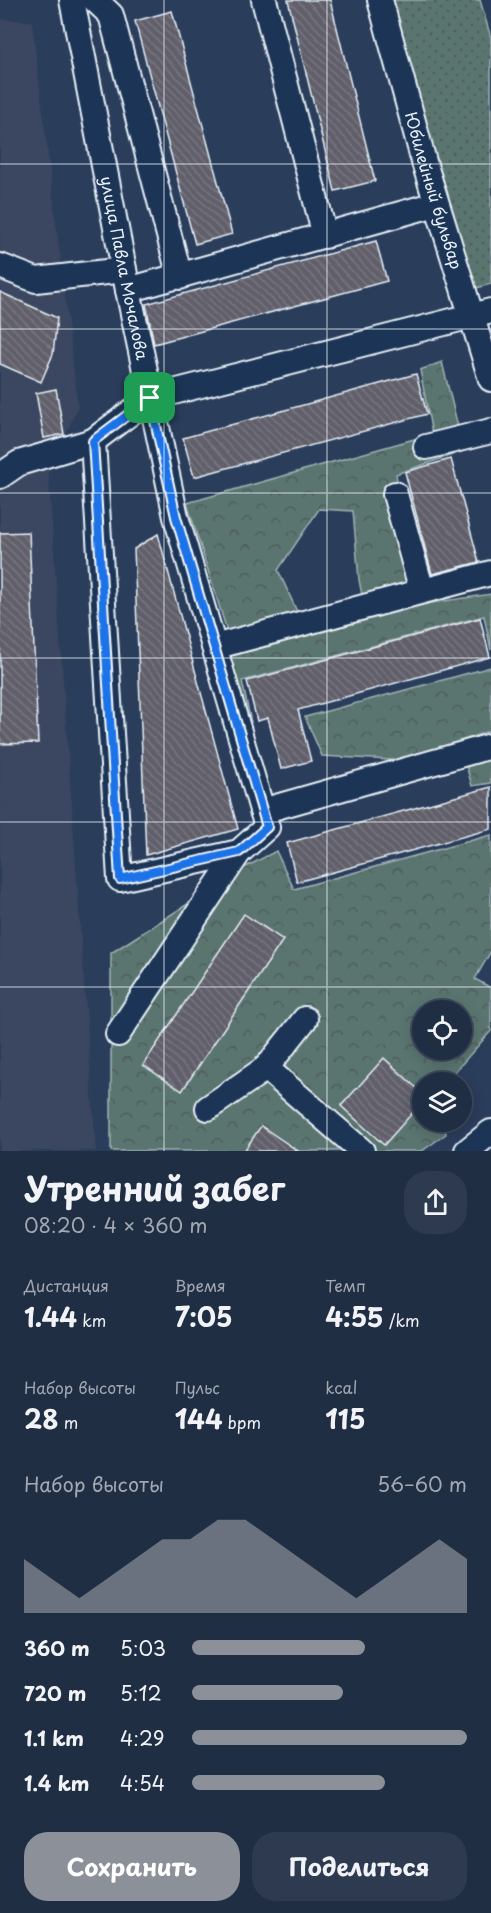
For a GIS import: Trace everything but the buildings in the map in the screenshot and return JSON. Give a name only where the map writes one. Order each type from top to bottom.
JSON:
[{"type":"street","name":"улица Павла Мочалова","points":[[73,0],[126,280],[176,517],[262,811]]},
{"type":"street","points":[[95,0],[111,15],[180,277]]},
{"type":"street","points":[[264,0],[325,236]]},
{"type":"street","name":"Юбилейный бульвар","points":[[380,0],[436,204],[481,313],[479,341],[491,379]]},
{"type":"street","points":[[0,266],[36,280],[126,280],[180,277],[436,204]]},
{"type":"street","points":[[0,476],[20,464],[93,441],[150,398],[481,313]]},
{"type":"street","points":[[441,323],[479,341]]},
{"type":"street","points":[[426,447],[491,431]]},
{"type":"street","points":[[93,441],[120,879],[239,852]]},
{"type":"street","points":[[395,494],[422,591]]},
{"type":"street","points":[[214,647],[491,573]]},
{"type":"street","points":[[118,1034],[239,852],[267,827],[262,811],[491,746]]},
{"type":"street","points":[[208,1108],[266,1068],[305,1019]]},
{"type":"street","points":[[266,1068],[362,1151]]},
{"type":"street","points":[[467,1151],[491,1132]]},
{"type":"shaded area","points":[[0,19],[32,21],[78,407],[66,434],[47,452],[96,1151],[0,1151]]},
{"type":"green space","points":[[391,0],[480,0],[491,38],[491,284],[473,289]]},
{"type":"green space","points":[[442,362],[464,451],[396,474],[418,605],[491,594],[491,650],[484,616],[242,681],[251,722],[222,723],[225,654],[366,615],[359,580],[353,511],[319,509],[278,570],[300,618],[227,631],[187,503],[432,434],[420,370]]},
{"type":"green space","points":[[491,667],[491,730],[407,761],[322,756],[305,717]]},
{"type":"green space","points":[[491,757],[491,783],[472,786],[466,765]]},
{"type":"green space","points":[[491,835],[491,951],[475,979],[491,988],[491,1031],[472,1052],[472,1000],[412,1000],[412,1060],[465,1060],[455,1072],[412,1072],[412,1132],[446,1132],[446,1134],[422,1151],[111,1151],[111,953],[244,868],[276,851],[294,889]]},
{"type":"route","points":[[150,398],[176,517],[267,827],[239,852],[120,879],[93,441],[150,398]]}]
